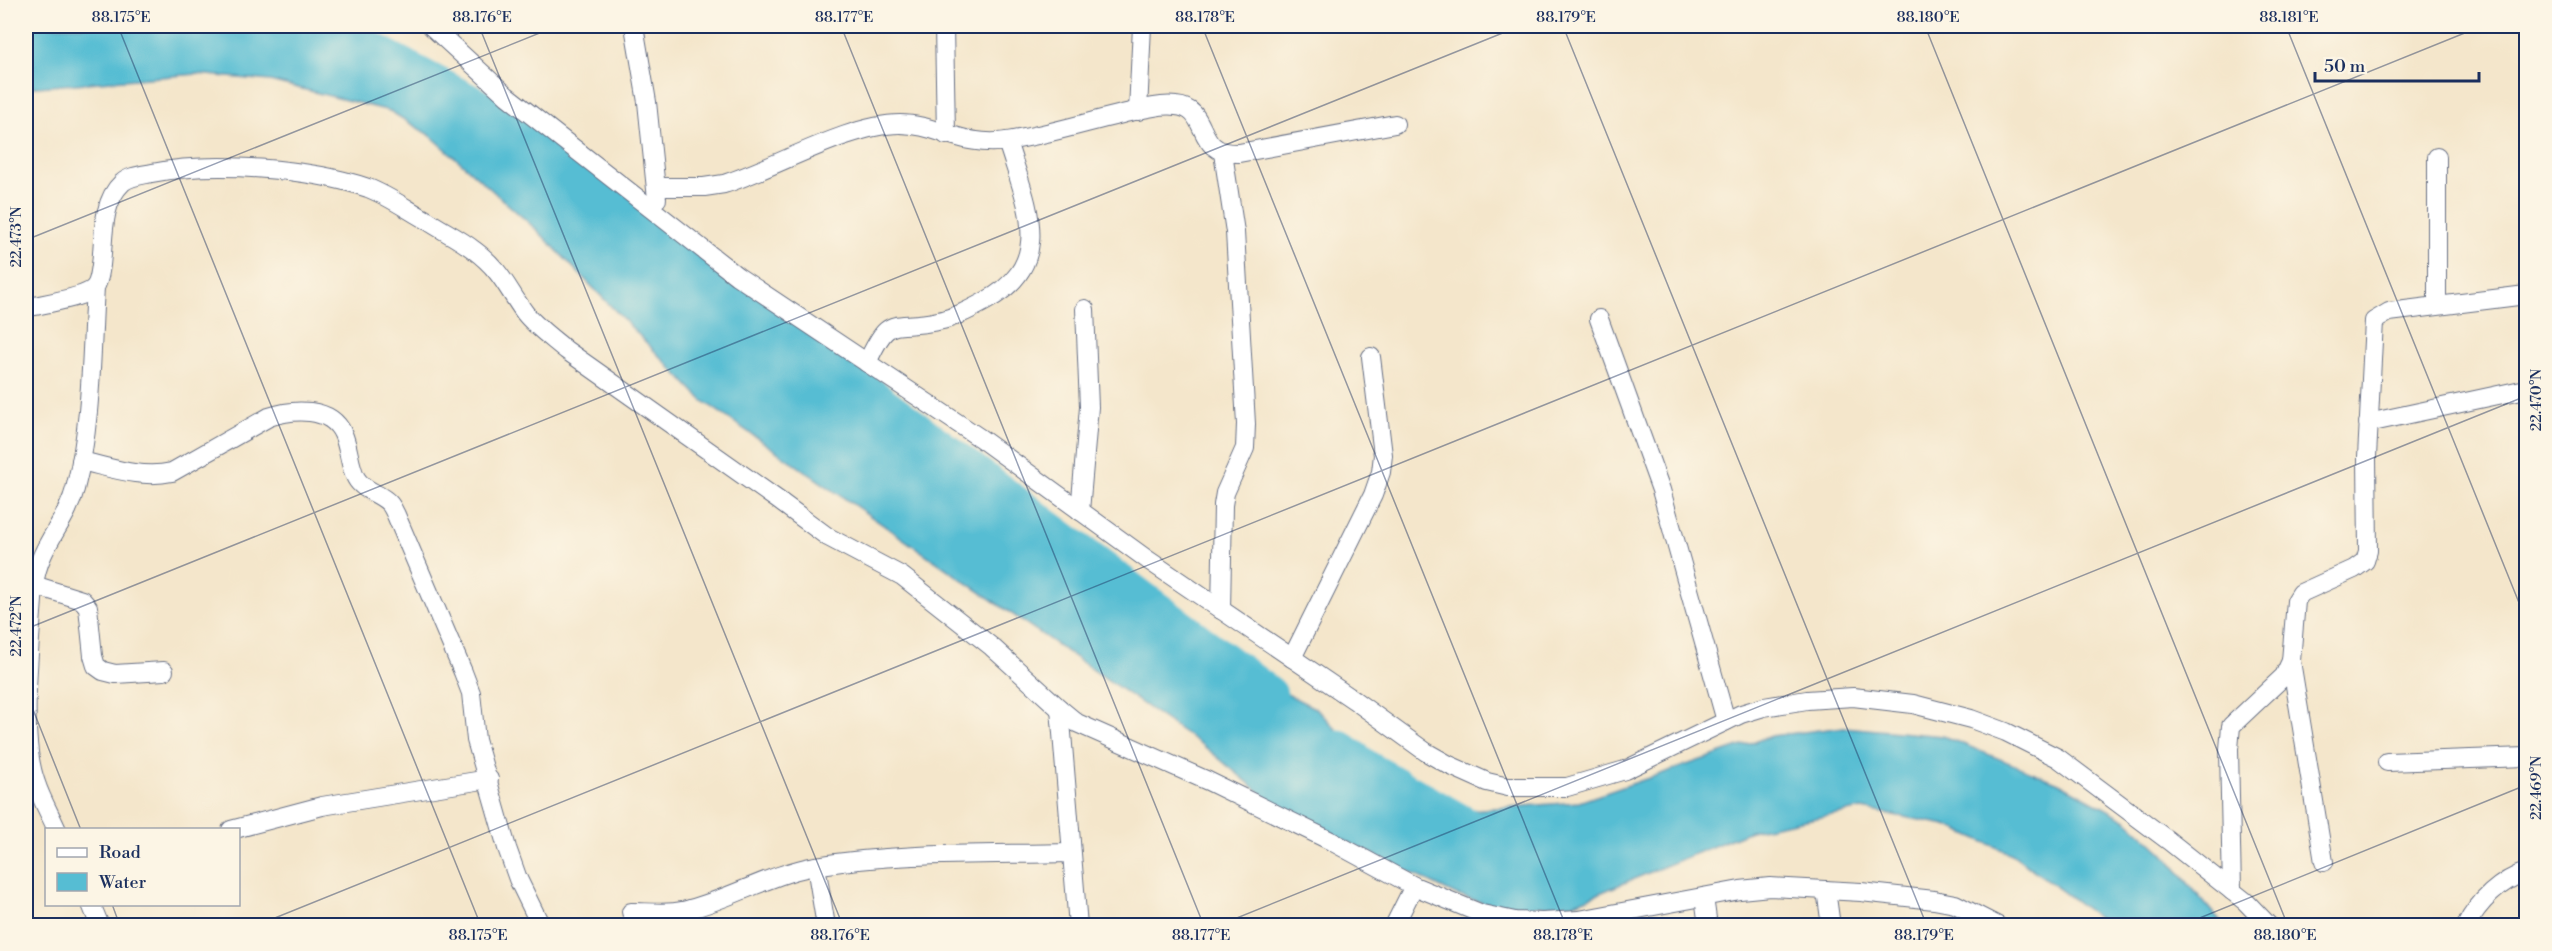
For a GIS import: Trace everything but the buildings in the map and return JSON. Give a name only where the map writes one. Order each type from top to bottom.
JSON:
[{"type":"street","points":[[431,26],[507,96],[737,276],[980,438],[1080,511],[1426,752],[1487,782],[1508,787],[1567,787],[1598,779],[1625,770],[1726,720],[1764,707],[1807,700],[1853,697],[1913,704],[1971,719],[2006,732],[2058,758],[2232,891],[2269,926]]},
{"type":"street","points":[[634,26],[647,102],[658,213]]},
{"type":"street","points":[[944,26],[946,135]]},
{"type":"street","points":[[1138,111],[1142,26]]},
{"type":"street","points":[[656,188],[704,187],[724,184],[747,177],[826,144],[885,125],[902,124],[984,143],[1007,141],[1138,111],[1175,105],[1188,108],[1196,115],[1215,149],[1223,153],[1239,153],[1395,124]]},
{"type":"street","points":[[867,363],[884,330],[894,326],[949,319],[1001,293],[1024,267],[1031,243],[1030,215],[1007,141]]},
{"type":"street","points":[[1221,610],[1223,505],[1225,493],[1245,448],[1246,424],[1235,232],[1223,153]]},
{"type":"street","points":[[2436,157],[2437,304]]},
{"type":"street","points":[[56,828],[35,782],[28,749],[27,726],[34,585],[36,568],[42,552],[75,492],[81,461],[95,288],[99,276],[108,206],[114,192],[123,181],[136,176],[217,166],[291,173],[342,181],[370,189],[472,248],[505,280],[525,313],[566,350],[778,500],[809,525],[902,576],[992,647],[1077,723],[1208,781],[1414,886],[1482,914],[1515,921],[1542,922],[1606,916],[1770,887],[1934,900],[1955,904],[1998,926]]},
{"type":"street","points":[[26,308],[84,294],[95,288]]},
{"type":"street","points":[[2324,862],[2291,661],[2296,601],[2301,593],[2354,569],[2365,561],[2368,551],[2368,423],[2374,321],[2389,312],[2437,304],[2526,295]]},
{"type":"street","points":[[1080,511],[1089,407],[1085,309]]},
{"type":"street","points":[[1599,319],[1661,490],[1726,720]]},
{"type":"street","points":[[1292,658],[1373,495],[1381,472],[1383,455],[1371,357]]},
{"type":"street","points":[[2368,423],[2526,389]]},
{"type":"street","points":[[81,461],[142,476],[156,476],[172,472],[269,417],[286,411],[303,411],[325,416],[337,423],[344,434],[356,478],[364,487],[389,503],[396,515],[471,693],[476,740],[514,869],[538,920]]},
{"type":"street","points":[[34,585],[82,600],[88,608],[93,656],[96,666],[103,671],[115,674],[164,671]]},
{"type":"street","points":[[2232,891],[2229,749],[2231,726],[2274,687],[2284,676],[2291,661]]},
{"type":"street","points":[[1060,710],[1078,926]]},
{"type":"street","points":[[2387,762],[2526,757]]},
{"type":"street","points":[[239,828],[322,806],[489,779]]},
{"type":"street","points":[[631,912],[673,912],[690,909],[788,872],[816,866],[928,856],[1071,853]]},
{"type":"street","points":[[816,866],[826,926]]},
{"type":"street","points":[[2466,926],[2472,914],[2494,890],[2505,881],[2526,872]]},
{"type":"street","points":[[1394,926],[1414,886]]},
{"type":"street","points":[[1826,890],[1831,926]]},
{"type":"street","points":[[1704,897],[1708,926]]},
{"type":"street","points":[[92,906],[100,926]]},
{"type":"water","points":[[26,26],[351,26],[356,28],[1205,653],[1317,709],[1404,801],[1455,811],[1579,802],[1771,736],[1844,727],[1943,736],[2059,783],[2127,820],[2163,853],[2223,925],[2108,925],[2012,854],[1946,825],[1862,809],[1750,831],[1573,904],[1502,908],[1456,895],[1279,808],[1205,747],[702,400],[538,231],[431,136],[390,111],[270,81],[197,74],[26,88]]},
{"type":"waterway","points":[[324,26],[508,124],[1268,695]]},
{"type":"waterway","points":[[1339,749],[1365,769],[1475,832]]}]
